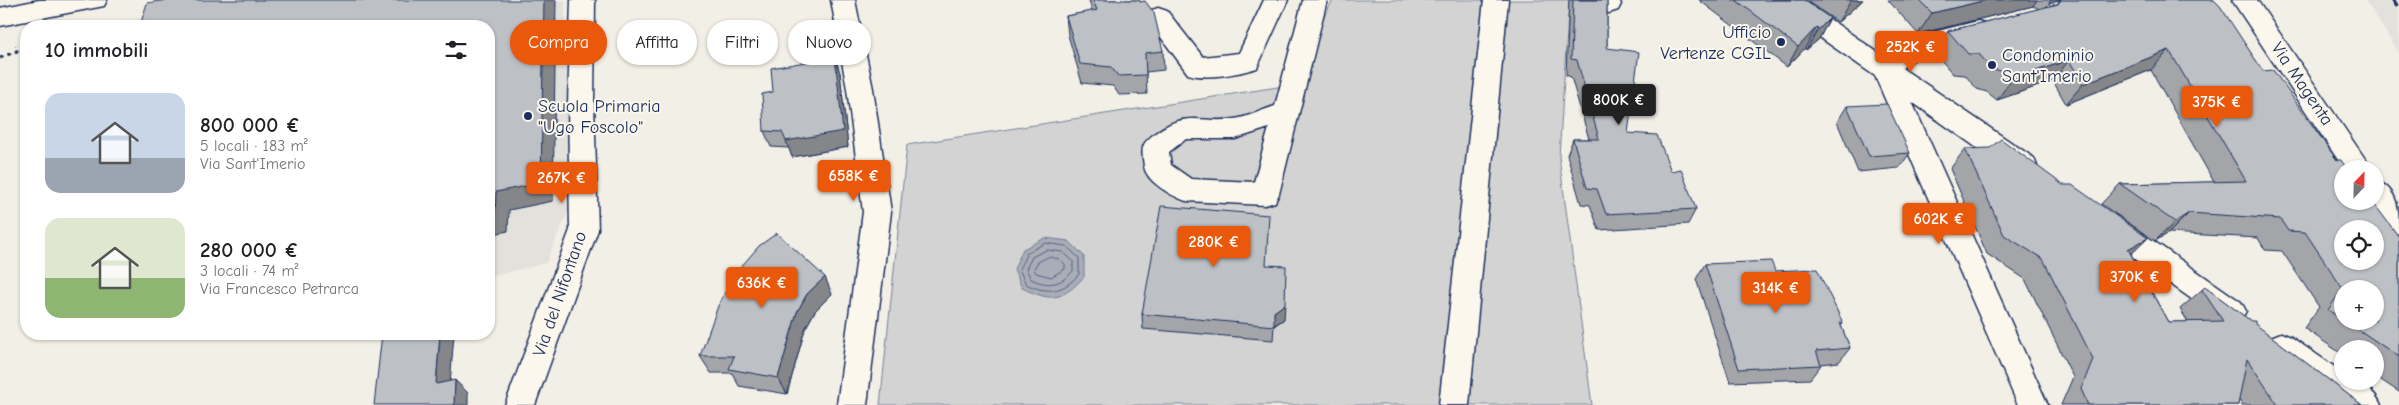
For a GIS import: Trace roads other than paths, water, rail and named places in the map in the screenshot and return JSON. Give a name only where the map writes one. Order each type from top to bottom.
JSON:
[{"type":"street","points":[[0,17],[62,4],[95,0]]},
{"type":"street","name":"Via del Nifontano","points":[[520,405],[584,230],[580,104],[583,0]]},
{"type":"street","points":[[844,0],[860,88],[877,212],[852,405]]},
{"type":"street","points":[[1158,17],[1197,67],[1248,61],[1276,0]]},
{"type":"street","points":[[1286,112],[1235,130],[1181,129],[1155,148],[1158,170],[1186,190],[1265,194],[1315,0]]},
{"type":"street","points":[[1454,405],[1496,0]]},
{"type":"street","points":[[1784,0],[2047,182]]},
{"type":"street","name":"Via Magenta","points":[[2244,0],[2353,160]]},
{"type":"street","points":[[1884,68],[1915,46],[1996,26]]},
{"type":"street","points":[[1884,68],[2032,405]]},
{"type":"street","points":[[2384,203],[2399,223]]},
{"type":"street","points":[[2088,211],[2366,405]]},
{"type":"water","points":[[1045,238],[1069,241],[1084,256],[1084,277],[1069,291],[1056,297],[1041,296],[1022,288],[1014,269],[1023,249]]},
{"type":"railway","points":[[2393,0],[2399,9]]},
{"type":"place","name":"Ufficio Vertenze CGIL","points":[[1781,42]]},
{"type":"place","name":"Condominio Sant'Imerio","points":[[1992,65]]},
{"type":"place","name":"Scuola Primaria \"Ugo Foscolo\"","points":[[528,116]]}]
